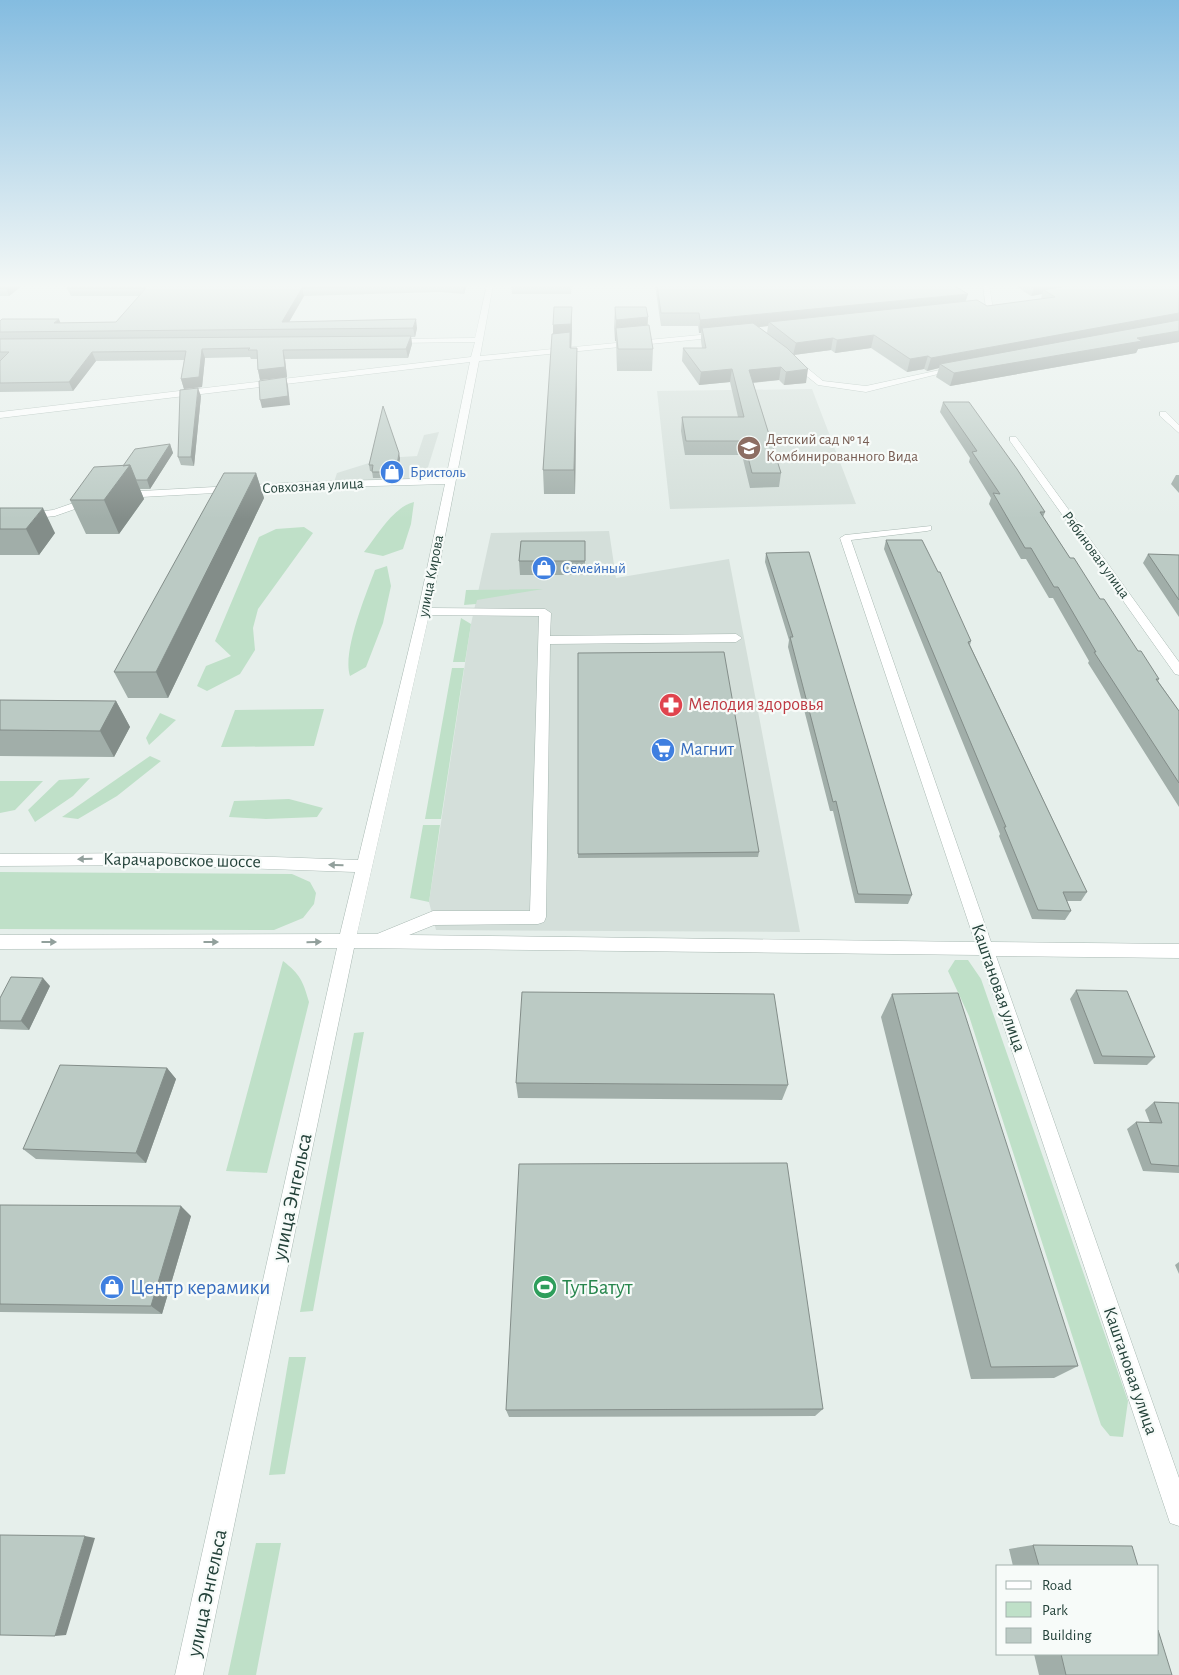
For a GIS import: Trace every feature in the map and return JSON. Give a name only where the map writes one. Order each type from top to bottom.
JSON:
[{"type":"street","points":[[0,415],[440,363]]},
{"type":"street","name":"улица Кирова","points":[[364,866],[424,611],[474,363]]},
{"type":"street","points":[[796,363],[821,383],[866,389],[966,367]]},
{"type":"street","points":[[1163,414],[1179,430]]},
{"type":"street","name":"Рябиновая улица","points":[[1013,439],[1179,671]]},
{"type":"street","name":"Совхозная улица","points":[[0,519],[55,513],[109,496],[305,485],[450,481]]},
{"type":"street","name":"Каштановая улица","points":[[927,528],[845,538],[1179,1514]]},
{"type":"street","points":[[375,941],[433,918],[538,917],[545,612],[424,611]]},
{"type":"street","points":[[544,640],[736,638]]},
{"type":"street","name":"Карачаровское шоссе","points":[[0,860],[159,858],[364,866]]},
{"type":"street","name":"улица Энгельса","points":[[189,1675],[364,866]]},
{"type":"street","points":[[0,942],[375,941],[1179,951]]},
{"type":"shaded area","name":"Детский сад № 14 Комбинированного Вида","points":[[812,389],[856,504],[670,509],[657,391]]},
{"type":"shaded area","points":[[439,432],[424,480],[334,482],[337,473],[385,458],[417,456],[424,435]]},
{"type":"shaded area","points":[[609,531],[616,578],[729,559],[800,932],[436,930],[429,902],[471,624],[491,533]]},
{"type":"green space","points":[[414,502],[411,524],[403,549],[383,556],[364,552],[392,516],[406,505]]},
{"type":"green space","points":[[304,527],[313,533],[258,609],[253,628],[255,650],[240,674],[207,691],[197,686],[206,666],[231,656],[215,641],[259,537],[276,529]]},
{"type":"green space","points":[[387,566],[391,586],[383,623],[366,667],[350,676],[348,666],[349,653],[361,608],[375,570]]},
{"type":"green space","points":[[543,589],[477,600],[476,604],[464,605],[466,590]]},
{"type":"green space","points":[[461,618],[471,624],[465,662],[453,662]]},
{"type":"green space","points":[[452,668],[464,668],[441,819],[425,819]]},
{"type":"green space","points":[[324,709],[314,746],[221,747],[235,710]]},
{"type":"green space","points":[[160,713],[176,720],[149,745],[146,738]]},
{"type":"green space","points":[[150,756],[161,761],[117,796],[78,819],[62,817]]},
{"type":"green space","points":[[90,778],[73,796],[35,822],[28,810],[59,780]]},
{"type":"green space","points":[[0,781],[43,781],[15,810],[0,813]]},
{"type":"green space","points":[[289,799],[323,808],[317,817],[266,819],[229,817],[234,801]]},
{"type":"green space","points":[[423,825],[440,825],[429,902],[410,898]]},
{"type":"green space","points":[[0,872],[292,874],[310,882],[316,893],[314,904],[303,918],[274,930],[0,929]]},
{"type":"green space","points":[[955,960],[968,960],[981,979],[1128,1401],[1123,1437],[1110,1436],[1101,1425],[969,1016],[948,971]]},
{"type":"green space","points":[[283,961],[300,979],[309,1002],[267,1173],[226,1171]]},
{"type":"green space","points":[[364,1032],[313,1311],[300,1312],[354,1033]]},
{"type":"green space","points":[[289,1357],[306,1357],[285,1474],[269,1475]]},
{"type":"green space","points":[[256,1543],[281,1543],[256,1675],[228,1675]]},
{"type":"building","points":[[0,363],[83,363],[69,382],[0,383]]},
{"type":"building","points":[[184,363],[200,363],[199,377],[181,379]]},
{"type":"building","points":[[258,363],[285,363],[285,367],[258,370]]},
{"type":"building","points":[[550,363],[577,363],[574,470],[543,470]]},
{"type":"building","points":[[694,363],[802,363],[808,369],[786,372],[781,367],[749,370],[781,473],[752,473],[744,441],[686,441],[682,417],[744,417],[732,369],[701,372]]},
{"type":"building","points":[[945,363],[1012,363],[954,373],[940,364]]},
{"type":"building","points":[[286,377],[288,396],[260,400],[259,381]]},
{"type":"building","points":[[198,388],[191,457],[178,457],[180,390]]},
{"type":"building","points":[[943,402],[969,402],[1045,512],[1040,512],[1070,558],[1074,558],[1100,599],[1104,599],[1138,651],[1141,651],[1159,679],[1156,679],[1179,711],[1179,783],[1094,652],[1096,652],[1058,587],[1054,587],[1031,548],[1025,548],[993,493],[1000,494],[972,452],[977,451]]},
{"type":"building","points":[[383,406],[399,453],[396,472],[372,472],[373,465],[369,465]]},
{"type":"building","points":[[170,444],[147,480],[136,480],[130,465],[123,466],[135,449]]},
{"type":"building","points":[[130,465],[104,500],[70,500],[94,467]]},
{"type":"building","points":[[224,473],[256,473],[156,672],[114,672]]},
{"type":"building","points":[[0,508],[43,508],[26,529],[0,529]]},
{"type":"building","points":[[886,540],[922,540],[938,572],[940,572],[971,641],[968,642],[1087,892],[1063,892],[1071,911],[1038,910],[1004,827],[1006,827]]},
{"type":"building","points":[[521,541],[585,541],[585,561],[519,561]]},
{"type":"building","points":[[809,552],[912,895],[858,894],[836,801],[833,802],[790,637],[793,637],[766,553]]},
{"type":"building","points":[[1148,554],[1179,555],[1179,600]]},
{"type":"building","points":[[724,652],[759,852],[578,854],[578,653]]},
{"type":"building","points":[[0,700],[116,701],[100,731],[0,730]]},
{"type":"building","points":[[11,977],[43,978],[21,1021],[0,1021],[0,998]]},
{"type":"building","points":[[1076,990],[1127,991],[1155,1057],[1102,1056]]},
{"type":"building","points":[[522,992],[774,994],[788,1085],[516,1083]]},
{"type":"building","points":[[958,993],[1078,1366],[991,1367],[892,994]]},
{"type":"building","points":[[60,1065],[167,1068],[136,1153],[23,1149]]},
{"type":"building","points":[[1154,1102],[1179,1103],[1179,1166],[1151,1164],[1136,1122],[1162,1123]]},
{"type":"building","points":[[787,1163],[823,1409],[506,1410],[519,1164]]},
{"type":"building","points":[[0,1205],[181,1206],[151,1306],[0,1304]]},
{"type":"building","points":[[0,1535],[85,1536],[55,1636],[0,1635]]},
{"type":"building","points":[[1033,1545],[1132,1546],[1138,1565],[1039,1565]]},
{"type":"building","points":[[1159,1633],[1172,1675],[1066,1675],[1061,1655],[1159,1655]]},
{"type":"place","name":"Детский сад № 14 Комбинированного Вида","points":[[749,448]]},
{"type":"place","name":"Бристоль","points":[[392,472]]},
{"type":"place","name":"Семейный","points":[[544,568]]},
{"type":"place","name":"Мелодия здоровья","points":[[671,705]]},
{"type":"place","name":"Магнит","points":[[663,750]]},
{"type":"place","name":"Центр керамики","points":[[112,1287]]},
{"type":"place","name":"ТутБатут","points":[[545,1287]]}]
